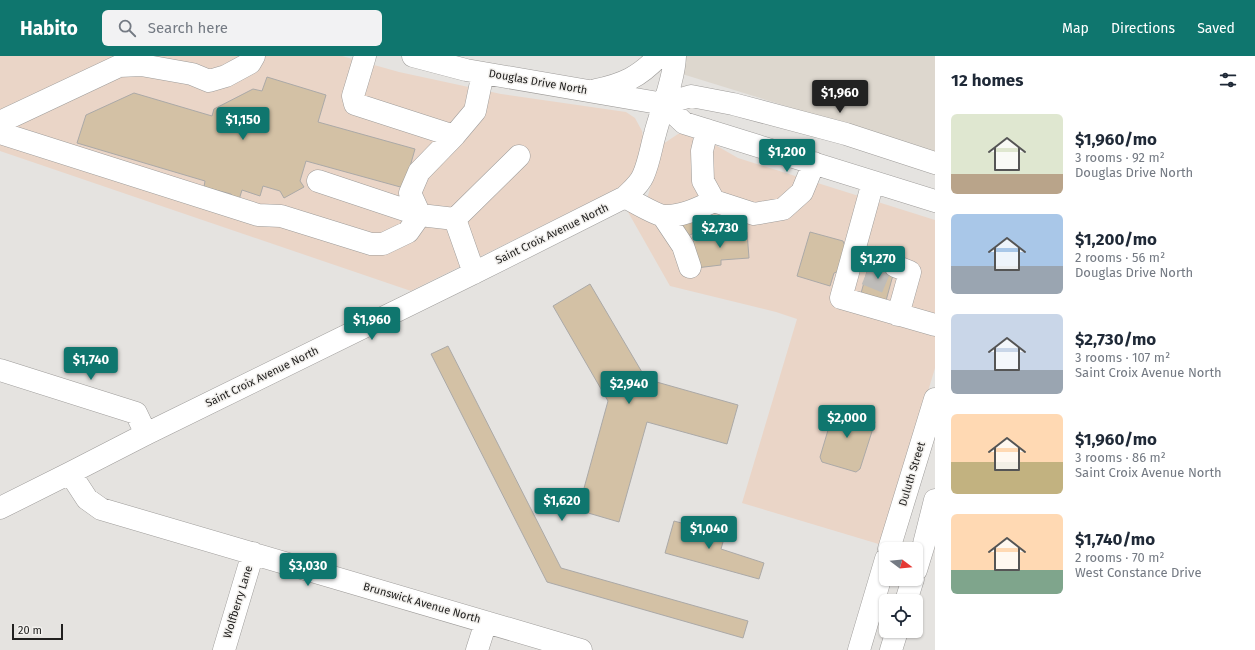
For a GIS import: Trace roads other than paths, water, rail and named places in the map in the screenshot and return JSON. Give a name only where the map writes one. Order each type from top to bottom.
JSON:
[{"type":"street","points":[[0,122],[119,66],[141,66],[192,74],[209,81],[226,76],[250,63],[254,56]]},
{"type":"street","points":[[365,56],[353,96],[355,104],[454,136]]},
{"type":"street","name":"Douglas Drive North","points":[[413,56],[466,70],[664,104],[691,96],[733,104],[846,134],[935,163]]},
{"type":"street","points":[[590,91],[615,86],[636,76],[659,56]]},
{"type":"street","name":"Saint Croix Avenue North","points":[[0,508],[146,434],[625,197],[636,187],[643,177],[672,75],[675,56]]},
{"type":"street","points":[[420,215],[410,193],[419,172],[454,136],[475,111],[483,73]]},
{"type":"street","points":[[664,104],[684,123],[935,201]]},
{"type":"street","points":[[707,130],[702,151],[703,181],[714,201],[754,214],[783,209],[802,192],[814,163]]},
{"type":"street","points":[[0,133],[258,215],[281,216],[371,244],[383,244],[408,232],[420,215]]},
{"type":"street","points":[[455,219],[519,156]]},
{"type":"street","points":[[318,181],[420,215],[455,219]]},
{"type":"street","points":[[873,182],[860,262],[841,298],[935,324]]},
{"type":"street","points":[[625,197],[663,216],[683,246],[690,267]]},
{"type":"street","points":[[663,216],[695,210],[714,201]]},
{"type":"street","points":[[455,219],[474,273]]},
{"type":"street","points":[[897,280],[898,315]]},
{"type":"street","points":[[0,370],[136,413],[146,434]]},
{"type":"street","name":"Duluth Street","points":[[891,542],[935,399]]},
{"type":"street","name":"Brunswick Avenue North","points":[[70,473],[87,499],[101,509],[581,650]]},
{"type":"street","points":[[923,547],[935,500]]},
{"type":"street","name":"Wolfberry Lane","points":[[224,650],[253,553]]},
{"type":"street","points":[[859,650],[879,583]]},
{"type":"street","points":[[477,650],[486,622]]},
{"type":"street","points":[[891,650],[895,638]]},
{"type":"tunnel","points":[[871,256],[895,266]]},
{"type":"tunnel","points":[[866,274],[890,284]]}]
